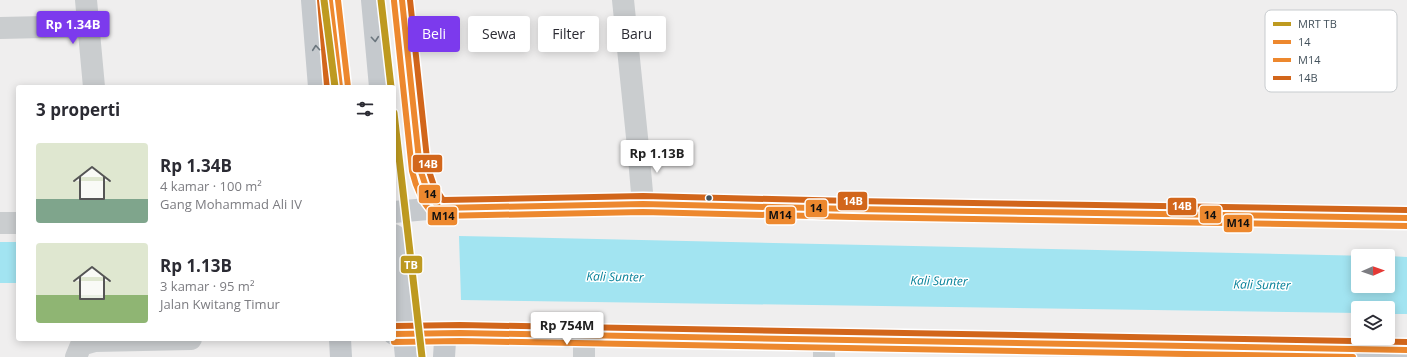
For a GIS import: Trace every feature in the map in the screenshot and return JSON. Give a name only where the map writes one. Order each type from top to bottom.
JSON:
[{"type":"main road","points":[[312,0],[319,85]]},
{"type":"main road","points":[[372,0],[380,85]]},
{"type":"main road","points":[[402,0],[420,169],[423,183],[439,208]]},
{"type":"main road","points":[[396,212],[439,208],[643,204],[1407,218]]},
{"type":"main road","points":[[396,255],[406,357]]},
{"type":"main road","points":[[444,357],[445,341],[449,333]]},
{"type":"main road","points":[[396,334],[449,333],[584,347],[1407,350]]},
{"type":"main road","points":[[340,341],[341,357]]},
{"type":"street","points":[[86,0],[94,85]]},
{"type":"street","points":[[623,0],[643,204]]},
{"type":"street","points":[[0,28],[88,26]]},
{"type":"street","points":[[0,224],[16,223]]},
{"type":"street","points":[[76,357],[82,345],[95,341]]},
{"type":"water","name":"Kali Sunter","points":[[459,236],[1351,256],[1351,293],[1395,293],[1395,256],[1407,257],[1407,314],[1395,314],[1395,301],[1351,301],[1351,313],[461,300]]},
{"type":"water","points":[[0,242],[16,242],[16,283],[0,283]]},
{"type":"metro line","name":"TB","points":[[324,0],[335,85]]},
{"type":"metro line","name":"TB","points":[[381,0],[391,85]]},
{"type":"metro line","name":"TB","points":[[396,130],[422,357]]},
{"type":"transit line","name":"14B","points":[[320,0],[327,85]]},
{"type":"transit line","name":"14","points":[[338,0],[348,85]]},
{"type":"transit line","name":"14","points":[[402,0],[420,169],[427,190],[439,208],[643,204],[1407,218]]},
{"type":"transit line","name":"14B","points":[[410,0],[428,168],[434,186],[443,200],[643,196],[1407,210]]},
{"type":"transit line","name":"M14","points":[[330,1],[340,85]]},
{"type":"transit line","name":"M14","points":[[394,1],[412,171],[415,183],[424,203],[433,213],[438,216],[643,212],[1407,226]]},
{"type":"transit line","name":"14B","points":[[396,326],[460,325],[1407,342]]},
{"type":"transit line","name":"14","points":[[396,334],[460,333],[1407,350]]},
{"type":"transit line","name":"M14","points":[[394,342],[460,341],[1353,357]]}]
